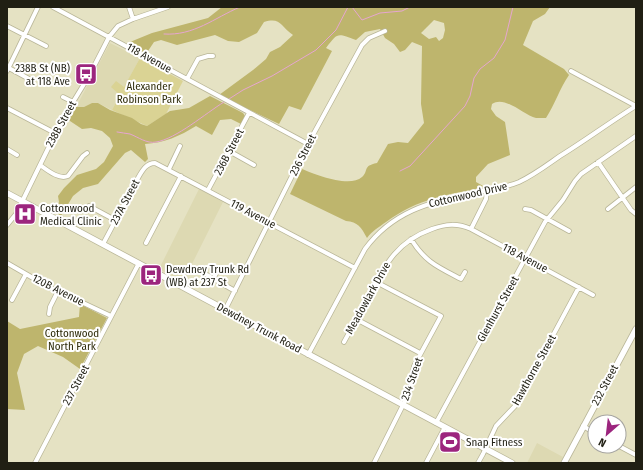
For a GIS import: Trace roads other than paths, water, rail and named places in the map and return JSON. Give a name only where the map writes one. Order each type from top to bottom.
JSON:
[{"type":"main road","name":"Dewdney Trunk Road","points":[[7,193],[512,463]]},
{"type":"main road","name":"232 Street","points":[[564,463],[636,329]]},
{"type":"street","points":[[31,80],[7,69],[38,7]]},
{"type":"street","name":"118 Avenue","points":[[53,7],[308,144]]},
{"type":"street","points":[[129,7],[133,19]]},
{"type":"street","name":"238B Street","points":[[7,225],[15,216],[55,133],[109,37],[117,27],[133,19],[168,7]]},
{"type":"street","points":[[7,26],[46,46]]},
{"type":"street","name":"236 Street","points":[[225,310],[308,144],[362,45],[369,38],[385,31]]},
{"type":"street","points":[[187,79],[198,59],[214,56]]},
{"type":"street","points":[[571,71],[636,106]]},
{"type":"street","points":[[63,97],[73,102]]},
{"type":"street","name":"Cottonwood Drive","points":[[308,355],[355,268],[372,240],[380,231],[399,217],[434,202],[514,184],[536,172],[636,106]]},
{"type":"street","points":[[7,108],[55,133]]},
{"type":"street","name":"236B Street","points":[[208,190],[249,113]]},
{"type":"street","name":"Glenhurst Street","points":[[436,423],[525,258],[548,219],[583,173],[636,136]]},
{"type":"street","points":[[169,169],[180,146]]},
{"type":"street","points":[[7,149],[18,155]]},
{"type":"street","points":[[229,151],[254,165]]},
{"type":"street","points":[[40,165],[60,177],[65,178],[87,153]]},
{"type":"street","points":[[598,162],[632,212],[636,214]]},
{"type":"street","name":"119 Avenue","points":[[151,163],[156,163],[169,169],[355,268]]},
{"type":"street","name":"237A Street","points":[[103,244],[138,178],[144,168],[151,163]]},
{"type":"street","points":[[146,243],[181,176]]},
{"type":"street","points":[[608,209],[636,187]]},
{"type":"street","points":[[471,229],[486,199],[487,191]]},
{"type":"street","points":[[89,206],[115,220]]},
{"type":"street","points":[[525,209],[531,210],[569,231]]},
{"type":"street","name":"238B Street","points":[[7,221],[14,213],[16,213]]},
{"type":"street","name":"118 Avenue","points":[[455,224],[471,229],[593,295]]},
{"type":"street","name":"Meadowlark Drive","points":[[344,342],[376,282],[393,254],[411,239],[423,232],[438,226],[455,224]]},
{"type":"street","points":[[411,239],[423,256],[435,266],[461,279],[465,272]]},
{"type":"street","name":"120B Avenue","points":[[7,263],[58,291],[111,316]]},
{"type":"street","name":"237 Street","points":[[35,463],[139,263]]},
{"type":"street","points":[[213,279],[219,268]]},
{"type":"street","points":[[12,300],[26,274]]},
{"type":"street","points":[[207,275],[235,291]]},
{"type":"street","name":"234 Street","points":[[374,463],[410,390],[413,369],[420,353],[441,316],[376,282]]},
{"type":"street","name":"Hawthorne Street","points":[[478,463],[496,426],[515,406],[579,287]]},
{"type":"street","points":[[49,314],[50,307],[58,291]]},
{"type":"street","points":[[356,319],[420,353]]},
{"type":"street","points":[[583,426],[587,428]]},
{"type":"street","points":[[426,463],[445,427]]},
{"type":"street","points":[[627,450],[636,455]]},
{"type":"waterway","points":[[164,34],[175,34],[194,29],[240,7]]},
{"type":"waterway","points":[[229,99],[316,50],[336,30],[348,7]]},
{"type":"waterway","points":[[352,7],[362,20],[380,13],[402,11],[410,7]]},
{"type":"waterway","points":[[400,171],[410,166],[465,106],[470,96],[474,78],[480,69],[494,58],[505,40],[513,7]]},
{"type":"waterway","points":[[117,132],[130,134],[149,142],[164,140],[182,131],[224,102]]},
{"type":"place","name":"238B St (NB) at 118 Ave","points":[[86,74]]},
{"type":"place","name":"Cottonwood Medical Clinic","points":[[25,214]]},
{"type":"place","name":"Dewdney Trunk Rd (WB) at 237 St","points":[[151,275]]},
{"type":"place","name":"Snap Fitness","points":[[450,442]]},
{"type":"park label","name":"Alexander Robinson Park","points":[[149,92]]},
{"type":"park label","name":"Cottonwood North Park","points":[[72,339]]}]
